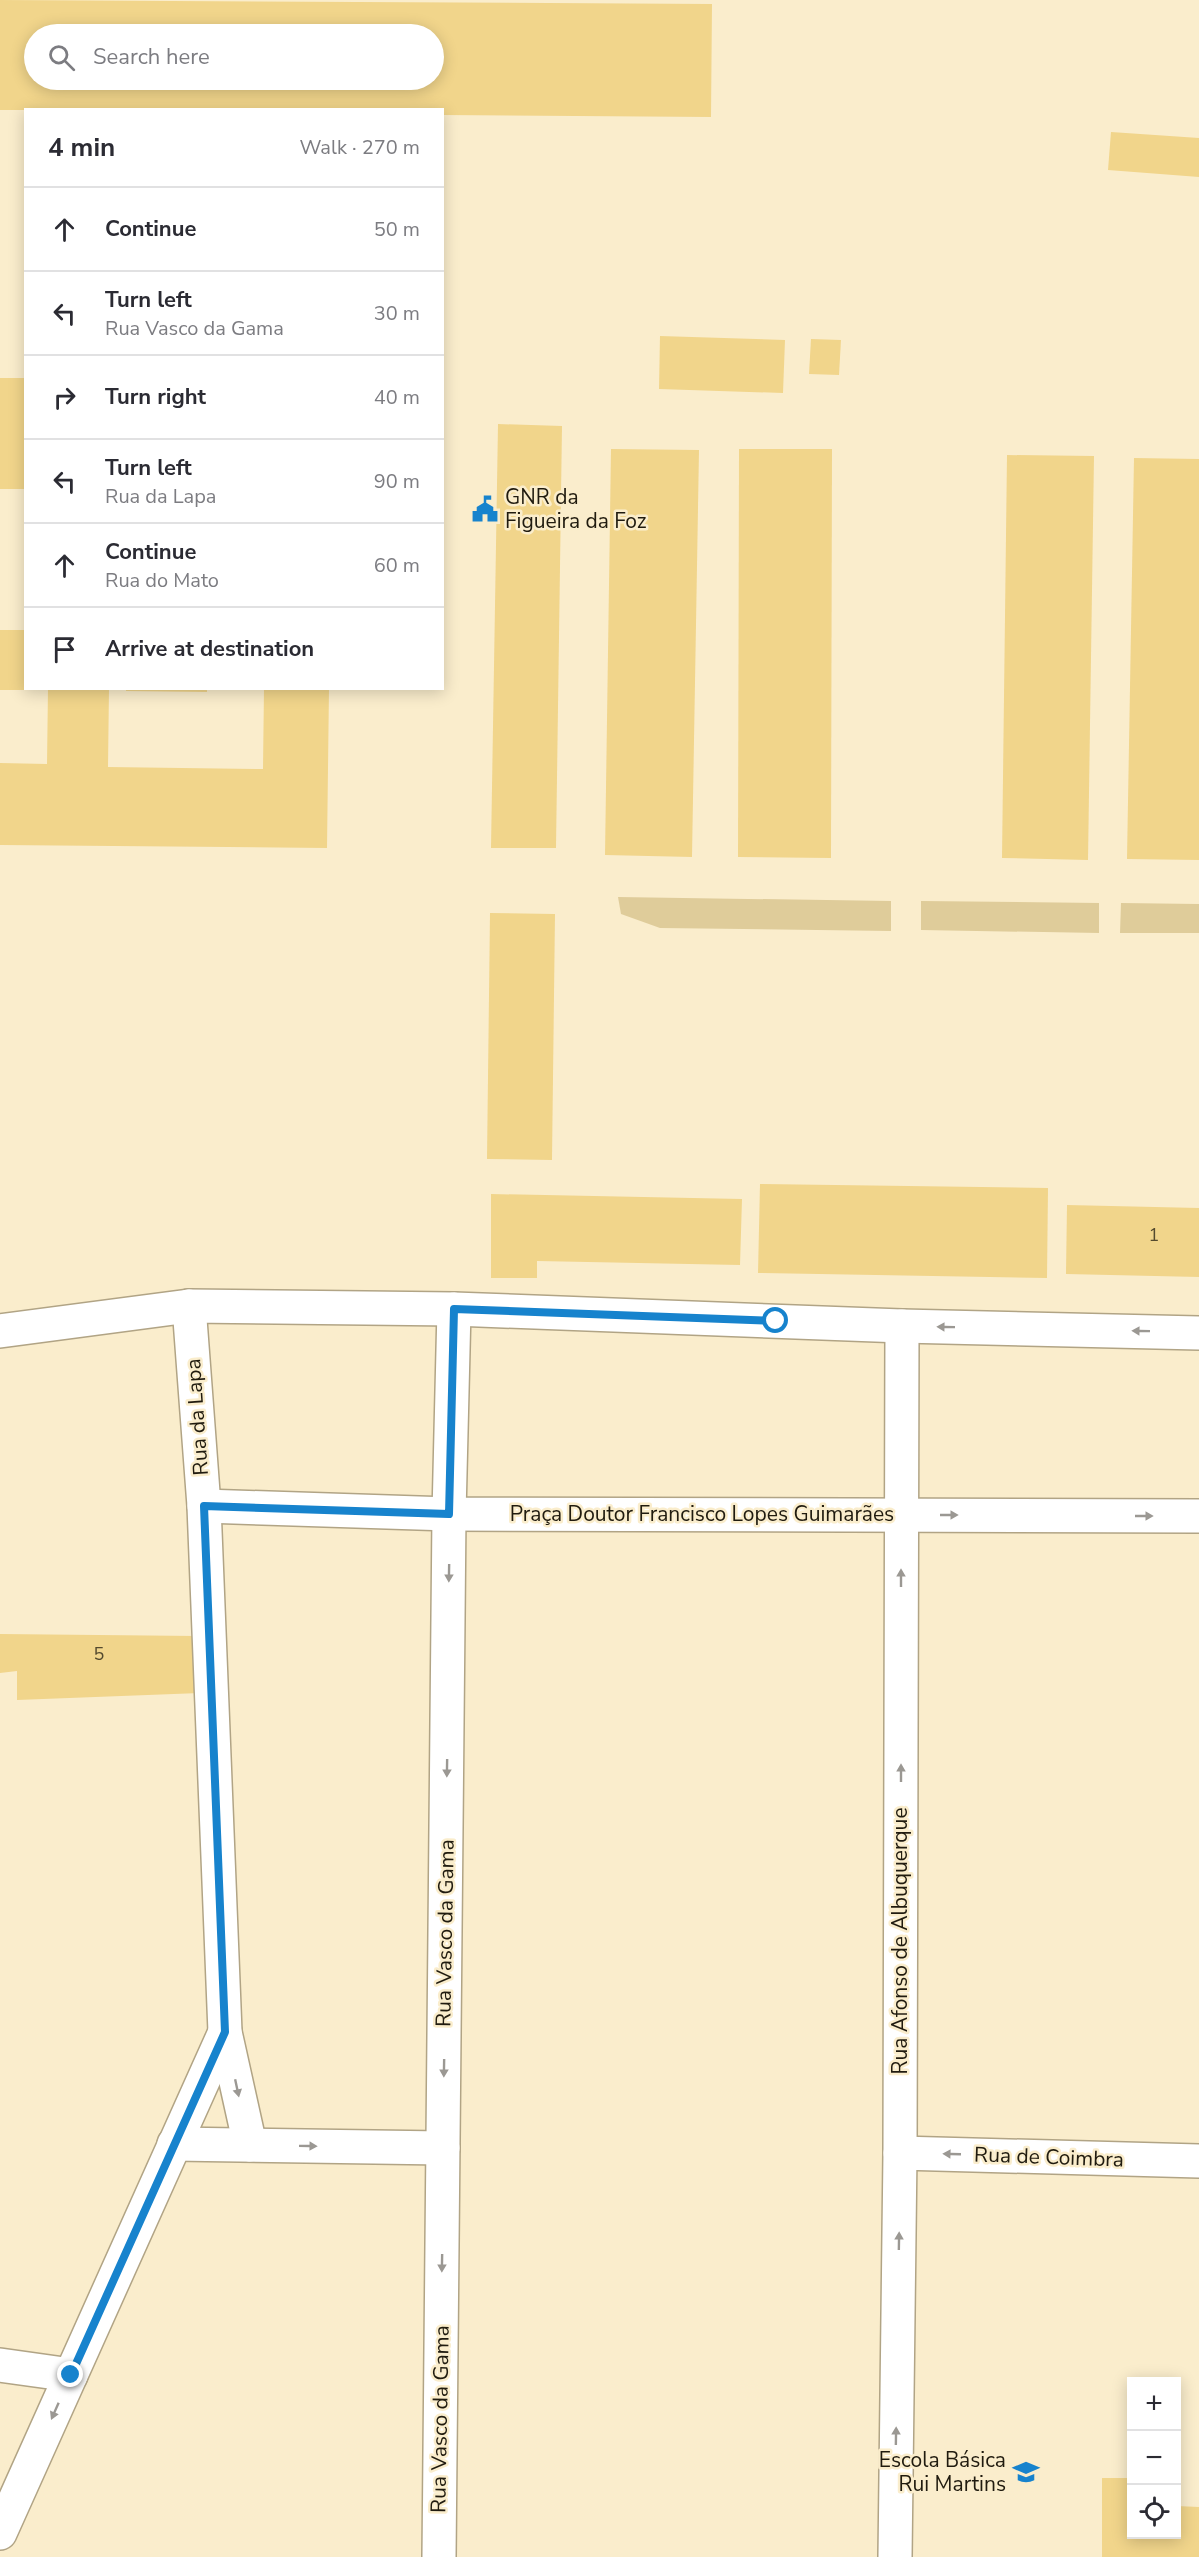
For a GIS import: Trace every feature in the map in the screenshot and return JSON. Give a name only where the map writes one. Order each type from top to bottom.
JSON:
[{"type":"street","points":[[0,1331],[189,1305],[454,1309],[902,1326],[1199,1333]]},
{"type":"street","name":"Rua da Lapa","points":[[189,1305],[204,1506],[225,2032],[250,2145]]},
{"type":"street","name":"Rua Vasco da Gama","points":[[439,2557],[449,1514],[454,1309]]},
{"type":"street","name":"Rua Afonso de Albuquerque","points":[[895,2557],[900,2153],[902,1326]]},
{"type":"street","name":"Praça Doutor Francisco Lopes Guimarães","points":[[204,1506],[449,1514],[1199,1516]]},
{"type":"street","points":[[0,2533],[225,2032]]},
{"type":"street","points":[[174,2144],[443,2148]]},
{"type":"street","name":"Rua de Coimbra","points":[[900,2153],[1199,2161]]},
{"type":"street","points":[[0,2365],[71,2375]]},
{"type":"shaded area","points":[[618,897],[891,901],[891,931],[660,928],[621,914]]},
{"type":"shaded area","points":[[921,901],[1099,903],[1099,933],[921,930]]},
{"type":"shaded area","points":[[1121,903],[1199,904],[1199,933],[1120,933]]},
{"type":"building","points":[[0,0],[712,4],[711,117],[444,115],[444,108],[24,108],[24,110],[0,110]]},
{"type":"building","points":[[1111,132],[1199,138],[1199,177],[1108,170]]},
{"type":"building","points":[[660,336],[785,340],[783,393],[659,389]]},
{"type":"building","points":[[811,339],[841,340],[839,375],[809,374]]},
{"type":"building","points":[[0,378],[24,378],[24,489],[0,489]]},
{"type":"building","points":[[498,424],[562,426],[556,848],[491,848]]},
{"type":"building","points":[[611,449],[699,450],[692,857],[605,855]]},
{"type":"building","points":[[739,449],[832,449],[831,858],[738,857]]},
{"type":"building","points":[[1007,455],[1094,456],[1088,860],[1002,858]]},
{"type":"building","points":[[1134,458],[1199,459],[1199,860],[1127,859]]},
{"type":"building","points":[[0,630],[24,630],[24,690],[0,690]]},
{"type":"building","points":[[48,690],[109,690],[108,767],[263,769],[264,690],[329,690],[327,848],[0,845],[0,763],[47,764]]},
{"type":"building","points":[[207,690],[207,692],[126,691]]},
{"type":"building","points":[[490,913],[555,914],[552,1160],[487,1159]]},
{"type":"building","points":[[760,1184],[1048,1188],[1047,1278],[758,1273]]},
{"type":"building","points":[[491,1194],[742,1199],[740,1265],[537,1261],[537,1278],[491,1278]]},
{"type":"building","points":[[1067,1205],[1199,1208],[1199,1277],[1066,1274]]},
{"type":"building","points":[[0,1634],[197,1636],[200,1693],[17,1700],[17,1671],[0,1673]]},
{"type":"building","points":[[1102,2478],[1127,2478],[1127,2539],[1181,2539],[1181,2506],[1199,2507],[1199,2557],[1102,2557]]},
{"type":"place","name":"GNR da Figueira da Foz","points":[[485,509]]},
{"type":"place","name":"Escola Básica Rui Martins","points":[[1026,2472]]},
{"type":"route","points":[[71,2375],[225,2032],[204,1506],[449,1514],[454,1309],[776,1321]]}]
